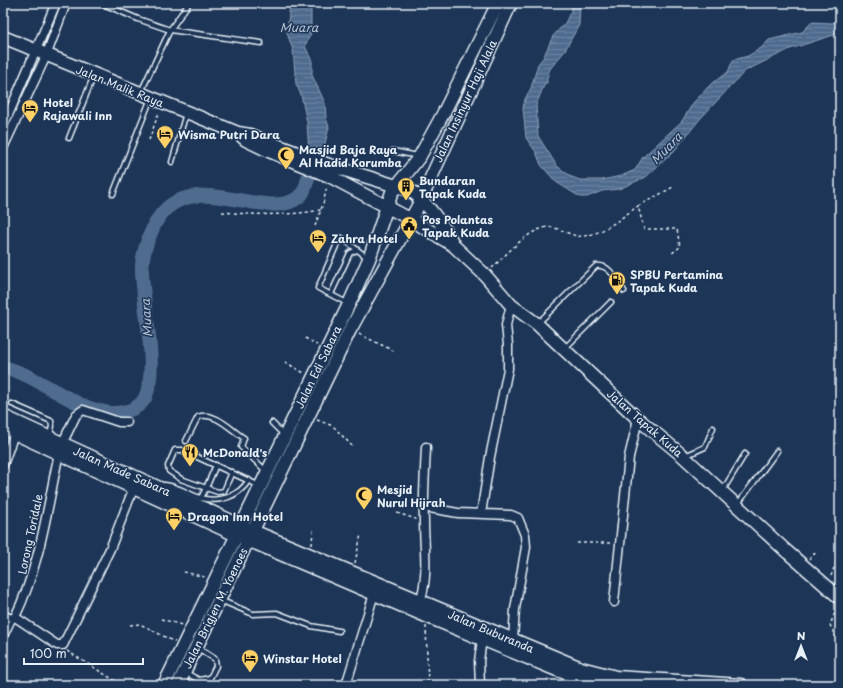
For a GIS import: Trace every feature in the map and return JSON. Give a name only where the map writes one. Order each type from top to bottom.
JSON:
[{"type":"street","points":[[3,148],[40,53],[56,3]]},
{"type":"street","points":[[3,127],[66,3]]},
{"type":"street","name":"Jalan Insinyur Haji Alala","points":[[388,207],[396,186],[420,156],[444,114],[498,3]]},
{"type":"street","name":"Jalan Insinyur Haji Alala","points":[[407,224],[511,3]]},
{"type":"street","name":"Jalan Malik Raya","points":[[3,37],[186,113],[238,133],[250,134],[327,171]]},
{"type":"street","points":[[327,171],[388,207],[407,224]]},
{"type":"street","name":"Jalan Tapak Kuda","points":[[327,171],[396,186],[413,192],[450,237],[453,245]]},
{"type":"street","name":"Jalan Edi Sabara","points":[[239,530],[349,304],[369,259],[388,207]]},
{"type":"street","points":[[384,219],[407,224]]},
{"type":"street","name":"Jalan Tapak Kuda","points":[[407,224],[453,245],[485,275],[511,305],[537,324],[638,419],[683,456],[826,587],[840,598]]},
{"type":"street","name":"Jalan Edi Sabara","points":[[251,535],[350,330],[407,224]]},
{"type":"street","points":[[481,514],[490,458],[508,369],[506,325],[511,305]]},
{"type":"street","name":"Lorong Toridale","points":[[3,636],[10,617],[26,595],[37,559],[60,448],[76,415],[83,410],[113,420],[127,422]]},
{"type":"street","name":"Jalan Made Sabara","points":[[3,416],[49,437],[60,448],[134,488],[239,530]]},
{"type":"street","points":[[614,602],[622,543],[629,457],[638,419]]},
{"type":"street","name":"Jalan Made Sabara","points":[[3,428],[14,434],[60,448],[155,485],[239,530]]},
{"type":"street","points":[[3,465],[14,434]]},
{"type":"street","points":[[420,602],[425,570],[424,507],[426,447]]},
{"type":"street","points":[[10,617],[59,646],[64,644],[110,549],[134,488]]},
{"type":"street","points":[[424,507],[458,513],[515,516],[520,522],[526,539],[515,609],[513,640]]},
{"type":"street","points":[[239,530],[251,535]]},
{"type":"street","name":"Jalan Brigjen M. Yoenoes","points":[[164,685],[239,530]]},
{"type":"street","name":"Jalan Buburanda","points":[[251,535],[309,554],[420,602],[581,668],[616,677],[741,685]]},
{"type":"street","name":"Jalan Buburanda","points":[[251,535],[374,594],[482,639],[584,679],[623,685]]},
{"type":"street","name":"Jalan Brigjen M. Yoenoes","points":[[181,679],[251,535]]},
{"type":"street","points":[[346,685],[374,594]]},
{"type":"street","points":[[480,685],[479,661],[482,639]]},
{"type":"lane","points":[[101,3],[138,19],[170,30],[261,43]]},
{"type":"lane","points":[[113,194],[151,98],[170,30],[189,3]]},
{"type":"lane","points":[[69,138],[94,75]]},
{"type":"lane","points":[[172,162],[186,113]]},
{"type":"lane","points":[[393,151],[420,156]]},
{"type":"lane","points":[[349,304],[318,288],[337,244],[342,238],[369,259]]},
{"type":"lane","points":[[331,294],[350,254],[357,250]]},
{"type":"lane","points":[[537,324],[596,266],[603,266],[608,269],[624,291]]},
{"type":"lane","points":[[564,349],[611,302]]},
{"type":"lane","points":[[12,404],[51,421],[52,426],[49,437]]},
{"type":"lane","points":[[186,441],[198,417],[208,416],[222,422],[244,438],[241,447],[267,473]]},
{"type":"lane","points":[[272,423],[285,435]]},
{"type":"lane","points":[[683,456],[705,448],[713,428]]},
{"type":"lane","points":[[232,472],[224,491],[218,492],[171,473],[168,466],[175,450],[182,450],[232,472],[260,486]]},
{"type":"lane","points":[[737,506],[777,451]]},
{"type":"lane","points":[[722,492],[745,454]]},
{"type":"lane","points":[[201,498],[216,465]]},
{"type":"lane","points":[[155,485],[168,485],[201,498],[214,500],[235,495],[244,488],[249,480]]},
{"type":"lane","points":[[219,600],[253,614],[277,613],[311,626],[339,631]]},
{"type":"lane","points":[[181,679],[199,680],[210,678],[216,666],[215,659],[196,647]]},
{"type":"lane","points":[[181,679],[192,685]]},
{"type":"path","points":[[149,140],[151,98]]},
{"type":"path","points":[[314,226],[321,210],[327,171]]},
{"type":"path","points":[[485,275],[528,236],[540,229],[546,227],[560,228],[573,234],[583,236],[607,229],[638,206],[675,186]]},
{"type":"path","points":[[638,206],[644,229],[677,229],[680,247],[671,254]]},
{"type":"path","points":[[222,212],[262,216],[298,214],[321,210]]},
{"type":"path","points":[[350,330],[394,351]]},
{"type":"path","points":[[305,338],[326,351]]},
{"type":"path","points":[[285,362],[312,378]]},
{"type":"path","points":[[308,416],[333,426],[352,446]]},
{"type":"path","points":[[397,513],[424,522]]},
{"type":"path","points":[[309,554],[314,540],[313,528]]},
{"type":"path","points":[[353,573],[361,534]]},
{"type":"path","points":[[576,543],[622,543]]},
{"type":"path","points":[[826,587],[838,557]]},
{"type":"path","points":[[184,572],[214,580]]},
{"type":"path","points":[[840,598],[830,625],[840,644]]},
{"type":"path","points":[[426,616],[428,685]]},
{"type":"path","points":[[161,619],[191,627]]},
{"type":"path","points":[[130,625],[140,624],[182,646]]},
{"type":"path","points":[[59,646],[122,685]]},
{"type":"path","points":[[840,647],[840,663]]},
{"type":"water","name":"Muara","points":[[290,3],[311,3],[311,33],[305,46],[312,61],[312,75],[325,103],[326,118],[329,127],[322,156],[309,154],[307,122],[301,95],[296,84],[293,50],[287,33]]},
{"type":"water","name":"Muara","points":[[570,3],[580,3],[579,25],[564,52],[550,69],[547,83],[545,83],[536,105],[538,136],[557,166],[572,177],[580,180],[602,180],[621,176],[635,170],[643,157],[682,121],[693,103],[710,85],[728,72],[733,60],[748,56],[761,48],[769,40],[802,32],[812,22],[832,23],[840,20],[840,33],[790,49],[745,71],[700,119],[674,151],[646,177],[619,189],[602,191],[587,197],[580,197],[556,182],[541,165],[536,152],[526,138],[523,108],[538,64],[543,58],[553,36],[565,23],[572,9]]},
{"type":"waterway","name":"Muara","points":[[3,367],[29,377],[66,397],[91,408],[116,413],[127,411],[138,406],[145,398],[151,369],[149,334],[142,281],[142,266],[144,251],[150,235],[162,213],[167,208],[183,199],[201,196],[219,197],[257,203],[275,204],[290,202],[304,191],[313,156]]},
{"type":"place","name":"Hotel Rajawali Inn","points":[[30,123]]},
{"type":"place","name":"Wisma Putri Dara","points":[[165,149]]},
{"type":"place","name":"Masjid Baja Raya Al Hadid Korumba","points":[[286,170]]},
{"type":"place","name":"Bundaran Tapak Kuda","points":[[406,201]]},
{"type":"place","name":"Pos Polantas Tapak Kuda","points":[[409,240]]},
{"type":"place","name":"Zahra Hotel","points":[[318,253]]},
{"type":"place","name":"SPBU Pertamina Tapak Kuda","points":[[617,295]]},
{"type":"place","name":"McDonald's","points":[[190,467]]},
{"type":"place","name":"Mesjid Nurul Hijrah","points":[[364,510]]},
{"type":"place","name":"Dragon Inn Hotel","points":[[174,531]]},
{"type":"place","name":"Winstar Hotel","points":[[250,673]]}]
